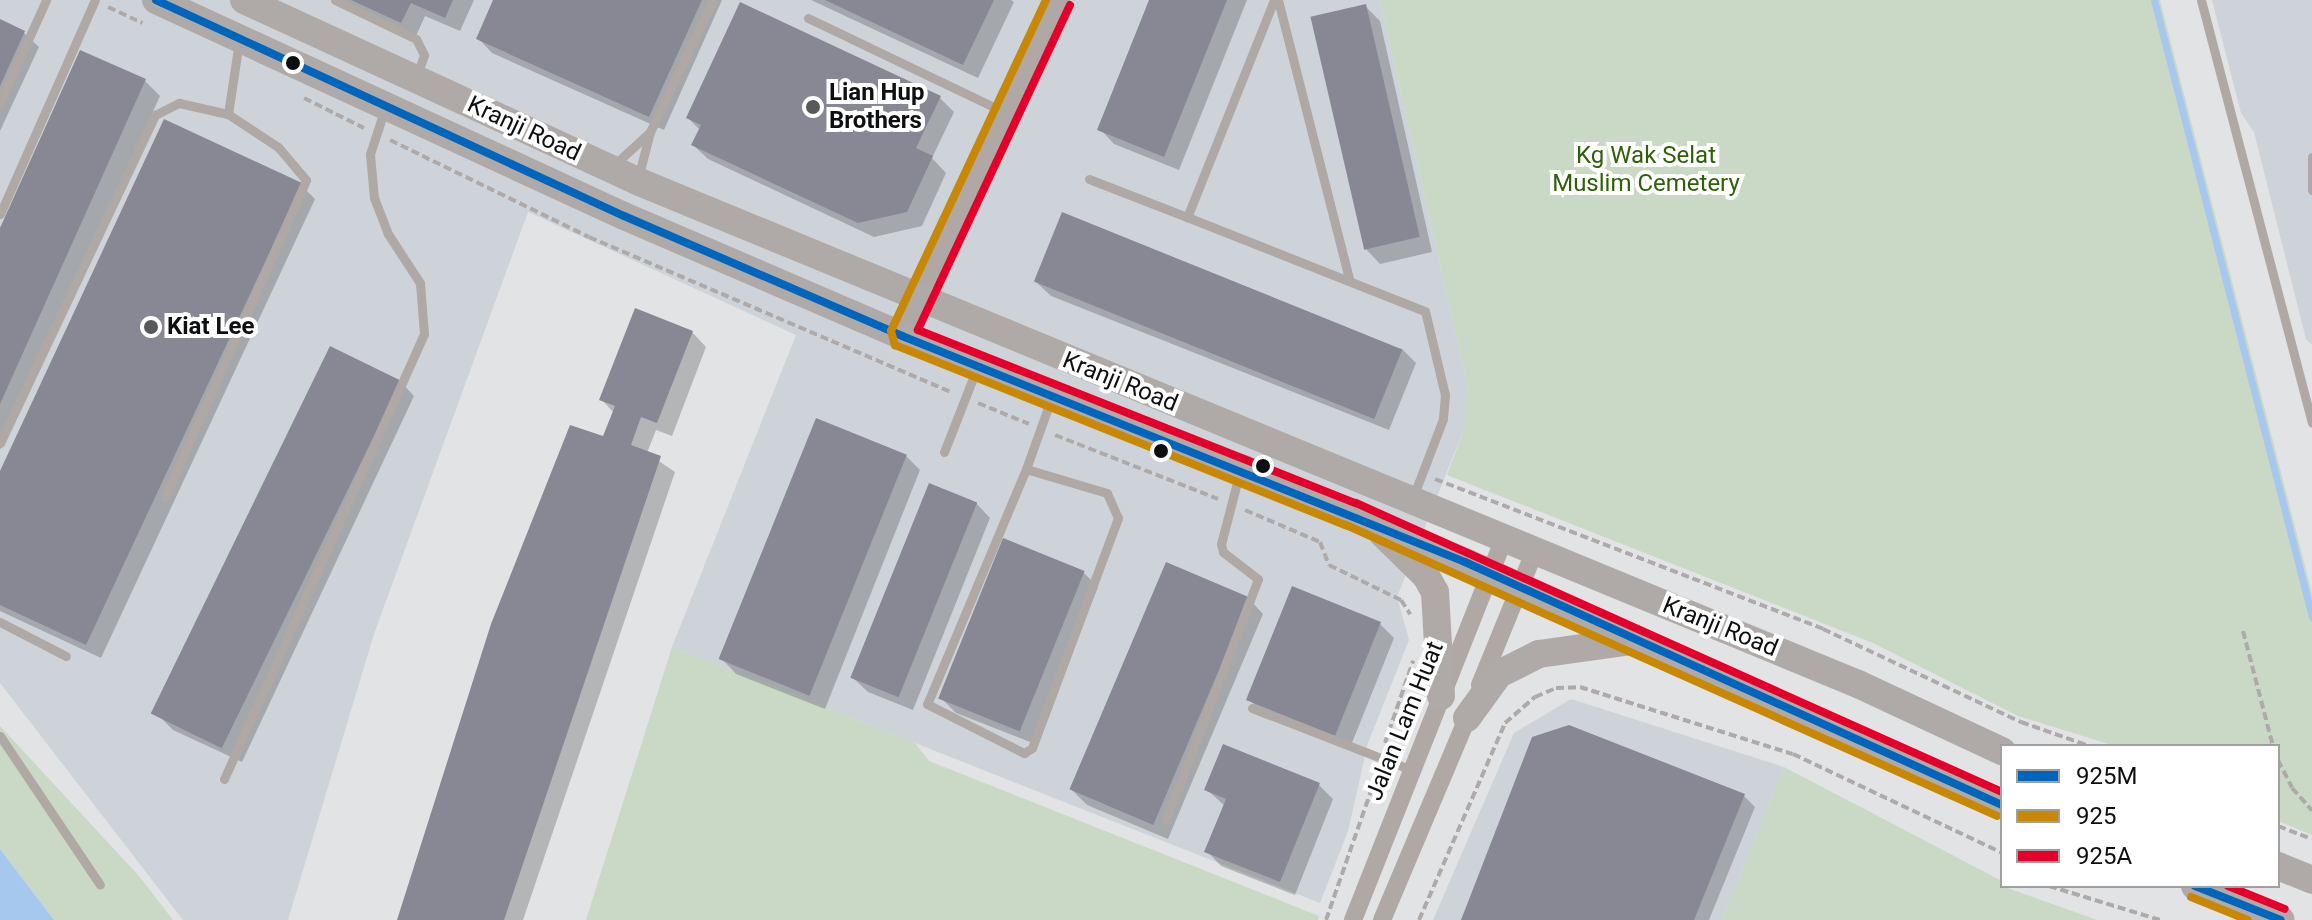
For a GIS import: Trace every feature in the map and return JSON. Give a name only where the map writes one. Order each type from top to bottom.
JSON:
[{"type":"main road","name":"Kranji Road","points":[[248,1],[637,181],[1503,541],[1858,684],[2000,750]]},
{"type":"main road","name":"Kranji Road","points":[[153,13],[240,37],[624,216],[902,336],[1241,468],[1372,523],[2000,804]]},
{"type":"main road","points":[[1372,523],[1426,576],[1435,592],[1441,696]]},
{"type":"main road","points":[[1467,718],[1499,674],[1539,654],[1637,641]]},
{"type":"main road","points":[[1849,735],[1858,684]]},
{"type":"main road","points":[[2280,867],[2312,880]]},
{"type":"main road","points":[[2199,888],[2241,910],[2281,920]]},
{"type":"street","points":[[902,336],[1059,0]]},
{"type":"street","name":"Jalan Lam Huat","points":[[1353,920],[1503,541]]},
{"type":"street","points":[[1382,920],[1534,553]]},
{"type":"lane","points":[[0,102],[46,0]]},
{"type":"lane","points":[[0,214],[95,0]]},
{"type":"lane","points":[[335,0],[416,39],[424,55],[416,79]]},
{"type":"lane","points":[[637,181],[650,132],[713,0]]},
{"type":"lane","points":[[1187,217],[1276,0]]},
{"type":"lane","points":[[1276,0],[1349,278]]},
{"type":"lane","points":[[2201,0],[2312,423]]},
{"type":"lane","points":[[808,18],[1006,113]]},
{"type":"lane","points":[[228,114],[240,37]]},
{"type":"lane","points":[[0,443],[155,115],[179,103],[228,114],[278,147],[306,180],[165,497]]},
{"type":"lane","points":[[224,779],[424,334],[420,283],[388,234],[374,198],[370,154],[387,105]]},
{"type":"lane","points":[[610,169],[650,132]]},
{"type":"lane","points":[[2312,157],[2312,190]]},
{"type":"lane","points":[[1089,179],[1416,305],[1432,325],[1445,395],[1443,419],[1411,501]]},
{"type":"lane","points":[[944,452],[978,365]]},
{"type":"lane","points":[[1026,469],[1107,493],[1118,518],[1032,748],[1024,753],[927,704],[1026,469],[1053,394]]},
{"type":"lane","points":[[1166,820],[1258,579],[1223,552],[1241,468]]},
{"type":"lane","points":[[0,622],[66,656]]},
{"type":"lane","points":[[1252,708],[1412,770]]},
{"type":"lane","points":[[0,736],[100,885]]},
{"type":"path","points":[[95,0],[153,13]]},
{"type":"path","points":[[292,93],[589,237],[965,398],[1320,542],[1329,565],[1401,600],[1415,627]]},
{"type":"path","points":[[2243,631],[2272,744]]},
{"type":"path","points":[[1326,920],[1415,653]]},
{"type":"path","points":[[1419,920],[1505,723],[1535,697],[1556,688],[1592,691],[1793,754],[2000,852]]},
{"type":"path","points":[[2280,764],[2292,788],[2312,810]]},
{"type":"path","points":[[2280,827],[2312,839]]},
{"type":"path","points":[[2056,888],[2160,920]]},
{"type":"shaded area","points":[[0,0],[1380,0],[1468,387],[1467,405],[1464,429],[1397,597],[1409,640],[1368,743],[1348,831],[1320,903],[672,647],[796,335],[528,212],[374,634],[288,920],[183,920],[0,683]]},
{"type":"shaded area","points":[[2212,0],[2312,0],[2312,345],[2306,339],[2254,132],[2241,113]]},
{"type":"shaded area","points":[[1571,699],[1784,767],[1722,920],[1433,920],[1514,733]]},
{"type":"green space","name":"Kg Wak Selat Muslim Cemetery","points":[[1380,0],[2160,0],[2312,593],[2312,835],[2280,822],[2280,744],[2109,744],[2018,716],[1873,643],[1447,475],[1464,429],[1468,387]]},
{"type":"green space","points":[[672,647],[915,743],[929,761],[1319,916],[1318,920],[586,920]]},
{"type":"green space","points":[[0,726],[139,876],[173,920],[54,920],[0,849]]},
{"type":"green space","points":[[1784,767],[2000,880],[2000,888],[2097,920],[1722,920]]},
{"type":"water","points":[[0,849],[54,920],[0,920]]},
{"type":"building","points":[[351,0],[453,0],[445,18],[411,3],[401,23]]},
{"type":"building","points":[[493,0],[702,0],[649,117],[476,39]]},
{"type":"building","points":[[825,0],[994,0],[963,65]]},
{"type":"building","points":[[1149,0],[1227,0],[1164,157],[1097,130]]},
{"type":"building","name":"Lian Hup Brothers","points":[[740,2],[941,96],[916,148],[933,156],[907,212],[858,223],[691,145],[701,125],[686,118]]},
{"type":"building","points":[[1366,4],[1420,237],[1364,250],[1310,17]]},
{"type":"building","points":[[0,19],[25,31],[0,86]]},
{"type":"building","points":[[80,50],[146,79],[0,404],[0,228]]},
{"type":"building","name":"Kiat Lee","points":[[164,119],[302,183],[86,645],[0,605],[0,471]]},
{"type":"building","points":[[1062,212],[1402,349],[1374,419],[1034,282]]},
{"type":"building","points":[[635,308],[693,331],[657,423],[641,417],[631,445],[661,456],[504,920],[397,920],[491,624],[570,425],[603,436],[615,406],[599,400]]},
{"type":"building","points":[[330,346],[401,381],[222,748],[151,714]]},
{"type":"building","points":[[816,418],[907,455],[809,696],[719,659]]},
{"type":"building","points":[[929,483],[977,502],[899,697],[850,678]]},
{"type":"building","points":[[1003,538],[1085,571],[1020,731],[938,698]]},
{"type":"building","points":[[1166,562],[1250,598],[1153,825],[1069,789]]},
{"type":"building","points":[[1292,586],[1381,622],[1335,736],[1246,700]]},
{"type":"building","points":[[1569,725],[1745,794],[1694,920],[1461,920],[1532,737]]},
{"type":"building","points":[[1223,744],[1320,783],[1280,882],[1204,852],[1226,799],[1204,790]]},
{"type":"waterway","points":[[2154,0],[2312,617]]},
{"type":"transit line","name":"925M","points":[[156,0],[624,216],[902,336],[1465,562],[2000,804]]},
{"type":"transit line","name":"925","points":[[1046,0],[891,331],[895,345],[1346,525],[1997,816]]},
{"type":"transit line","name":"925A","points":[[1070,5],[918,330],[1356,503],[2000,791]]},
{"type":"transit line","name":"925M","points":[[2200,888],[2281,920]]},
{"type":"transit line","name":"925A","points":[[2233,888],[2285,909]]},
{"type":"transit line","name":"925","points":[[2191,897],[2248,920]]},
{"type":"place","name":"Lian Hup Brothers","points":[[813,107]]},
{"type":"place","name":"Kiat Lee","points":[[151,327]]}]
